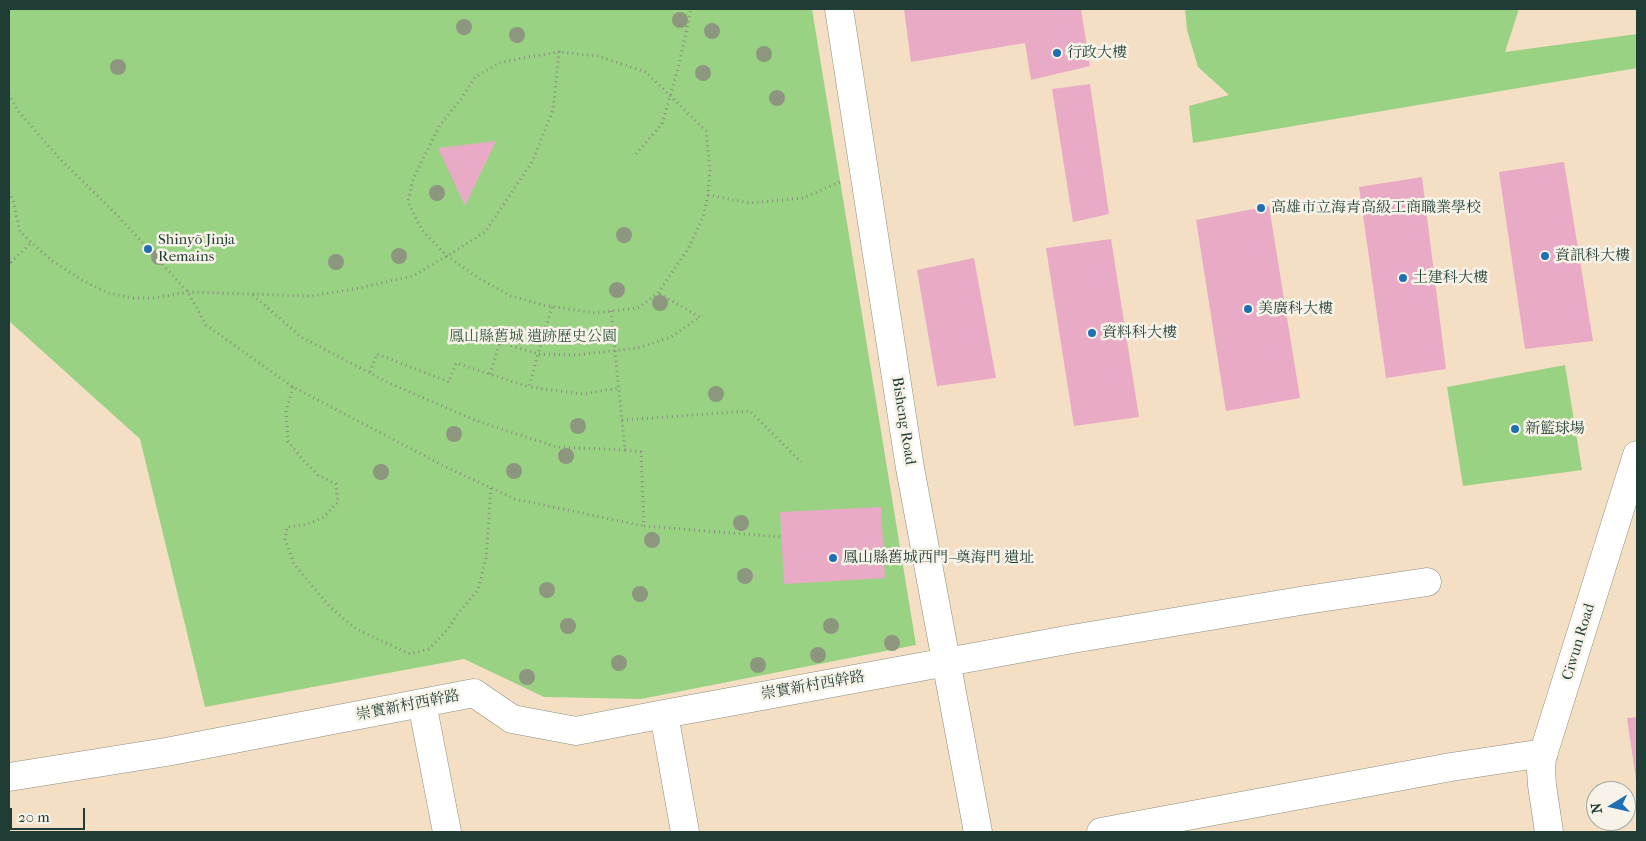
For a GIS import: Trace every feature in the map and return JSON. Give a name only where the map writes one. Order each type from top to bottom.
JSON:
[{"type":"street","name":"Bisheng Road","points":[[839,9],[910,468],[978,832]]},
{"type":"street","name":"Ciwun Road","points":[[1549,832],[1541,770],[1544,753],[1637,455]]},
{"type":"street","name":"崇實新村西幹路","points":[[9,777],[166,752],[474,693],[512,719],[576,731],[1072,639],[1287,603],[1428,582]]},
{"type":"street","points":[[422,703],[447,832]]},
{"type":"street","points":[[664,714],[685,832]]},
{"type":"street","points":[[1101,832],[1451,767],[1544,753]]},
{"type":"path","points":[[636,154],[662,124],[679,65],[691,9]]},
{"type":"path","points":[[9,192],[13,200],[20,232],[51,260],[82,280],[108,293],[134,298],[153,298],[188,292],[312,296],[413,276],[485,232],[532,162],[553,110],[559,52]]},
{"type":"path","points":[[559,52],[598,56],[646,72],[706,131],[710,170],[708,195],[703,217],[688,249],[658,293],[638,308],[595,313],[552,307],[511,296],[480,279],[447,256],[421,229],[408,202],[412,179],[436,131],[461,99],[475,77],[500,63],[559,52]]},
{"type":"path","points":[[9,94],[18,111],[61,160],[115,213],[188,292],[206,325],[293,387],[446,467],[515,499],[644,526],[782,537]]},
{"type":"path","points":[[708,195],[750,203],[803,198],[848,179],[866,174]]},
{"type":"path","points":[[9,257],[11,262],[32,242]]},
{"type":"path","points":[[490,374],[500,342],[538,354],[576,355],[615,351],[637,348],[671,337],[700,317],[658,293]]},
{"type":"path","points":[[252,294],[301,336],[389,383],[477,421],[557,448],[641,452],[644,526]]},
{"type":"path","points":[[529,387],[552,307]]},
{"type":"path","points":[[611,311],[626,450]]},
{"type":"path","points":[[370,372],[377,354],[449,382],[456,363],[529,387],[582,394],[619,388]]},
{"type":"path","points":[[293,387],[286,411],[288,441],[318,475],[336,484],[338,502],[324,517],[308,524],[287,527],[285,539],[294,564],[329,606],[356,629],[410,654],[429,649],[448,629],[478,590],[486,558],[491,488]]},
{"type":"path","points":[[622,420],[750,411],[801,462]]},
{"type":"green space","name":"鳳山縣舊城 遺跡歷史公園","points":[[9,9],[812,9],[916,645],[641,699],[544,697],[464,659],[205,707],[140,439],[9,321]]},
{"type":"green space","points":[[1185,9],[1519,9],[1505,52],[1637,34],[1637,68],[1193,143],[1189,106],[1229,95],[1198,67],[1187,30]]},
{"type":"green space","name":"新籃球場","points":[[1565,365],[1582,470],[1463,486],[1447,387]]},
{"type":"building","name":"行政大樓","points":[[904,9],[1081,9],[1090,66],[1031,80],[1025,43],[911,62]]},
{"type":"building","points":[[1090,84],[1109,214],[1073,222],[1052,89]]},
{"type":"building","points":[[496,141],[465,206],[438,148]]},
{"type":"building","name":"資訊科大樓","points":[[1564,162],[1593,341],[1525,349],[1499,172]]},
{"type":"building","name":"土建科大樓","points":[[1422,177],[1446,369],[1386,378],[1359,187]]},
{"type":"building","name":"美廣科大樓","points":[[1269,206],[1300,398],[1226,411],[1196,220]]},
{"type":"building","name":"資料科大樓","points":[[1111,239],[1139,417],[1074,426],[1046,248]]},
{"type":"building","points":[[974,258],[996,378],[937,386],[917,270]]},
{"type":"building","name":"鳳山縣舊城西門--奠海門 遺址","points":[[881,507],[885,578],[784,584],[780,512]]},
{"type":"building","points":[[1637,717],[1637,779],[1636,779],[1627,718]]},
{"type":"place","name":"行政大樓","points":[[1057,53]]},
{"type":"place","name":"高雄市立海青高級工商職業學校","points":[[1261,208]]},
{"type":"place","name":"Shinyō Jinja Remains","points":[[148,249]]},
{"type":"place","name":"資訊科大樓","points":[[1545,256]]},
{"type":"place","name":"土建科大樓","points":[[1403,278]]},
{"type":"place","name":"美廣科大樓","points":[[1248,309]]},
{"type":"place","name":"資料科大樓","points":[[1092,333]]},
{"type":"place","name":"新籃球場","points":[[1515,429]]},
{"type":"place","name":"鳳山縣舊城西門--奠海門 遺址","points":[[833,558]]}]
